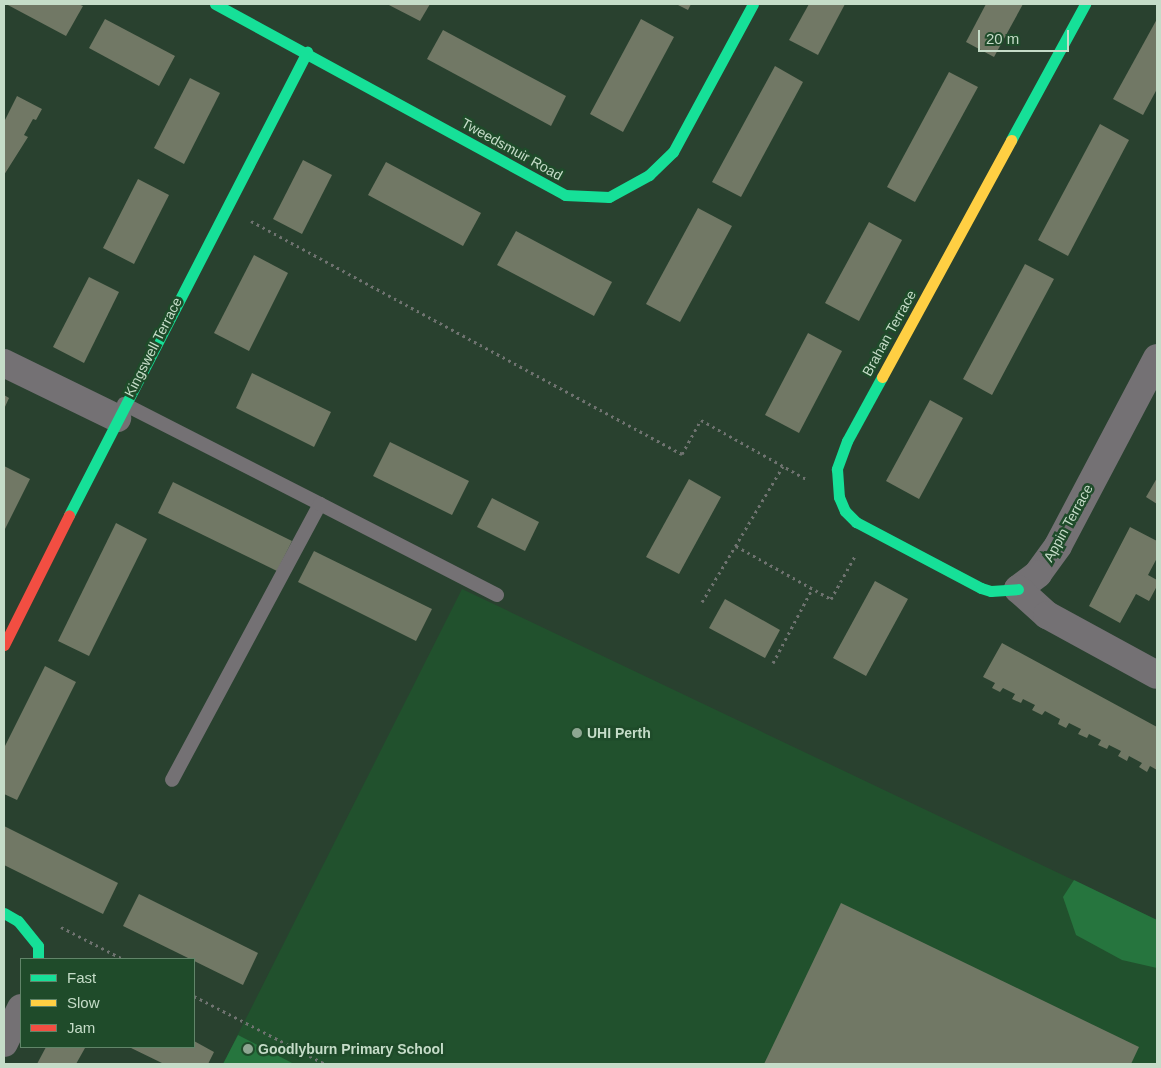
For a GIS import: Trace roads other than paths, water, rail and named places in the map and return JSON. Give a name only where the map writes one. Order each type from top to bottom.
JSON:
[{"type":"street","name":"Tweedsmuir Road","points":[[215,4],[308,52],[565,195],[609,197],[649,175],[672,152],[753,4]]},
{"type":"street","name":"Brahan Terrace","points":[[1018,589],[991,591],[981,588],[870,529],[845,511],[839,497],[837,469],[847,441],[1085,4]]},
{"type":"street","name":"Kingswell Terrace","points":[[4,645],[226,206],[308,52]]},
{"type":"street","name":"Appin Terrace","points":[[1018,589],[1038,574],[1058,546],[1157,358]]},
{"type":"street","points":[[4,363],[121,411]]},
{"type":"street","points":[[1018,589],[1046,615],[1157,675]]},
{"type":"street","points":[[4,913],[18,921],[38,946],[38,958]]},
{"type":"street","points":[[4,1043],[20,1010]]},
{"type":"lane","points":[[121,411],[320,504],[497,595]]},
{"type":"lane","points":[[172,780],[320,504]]},
{"type":"place","name":"UHI Perth","points":[[577,733]]},
{"type":"place","name":"Goodlyburn Primary School","points":[[248,1049]]}]
